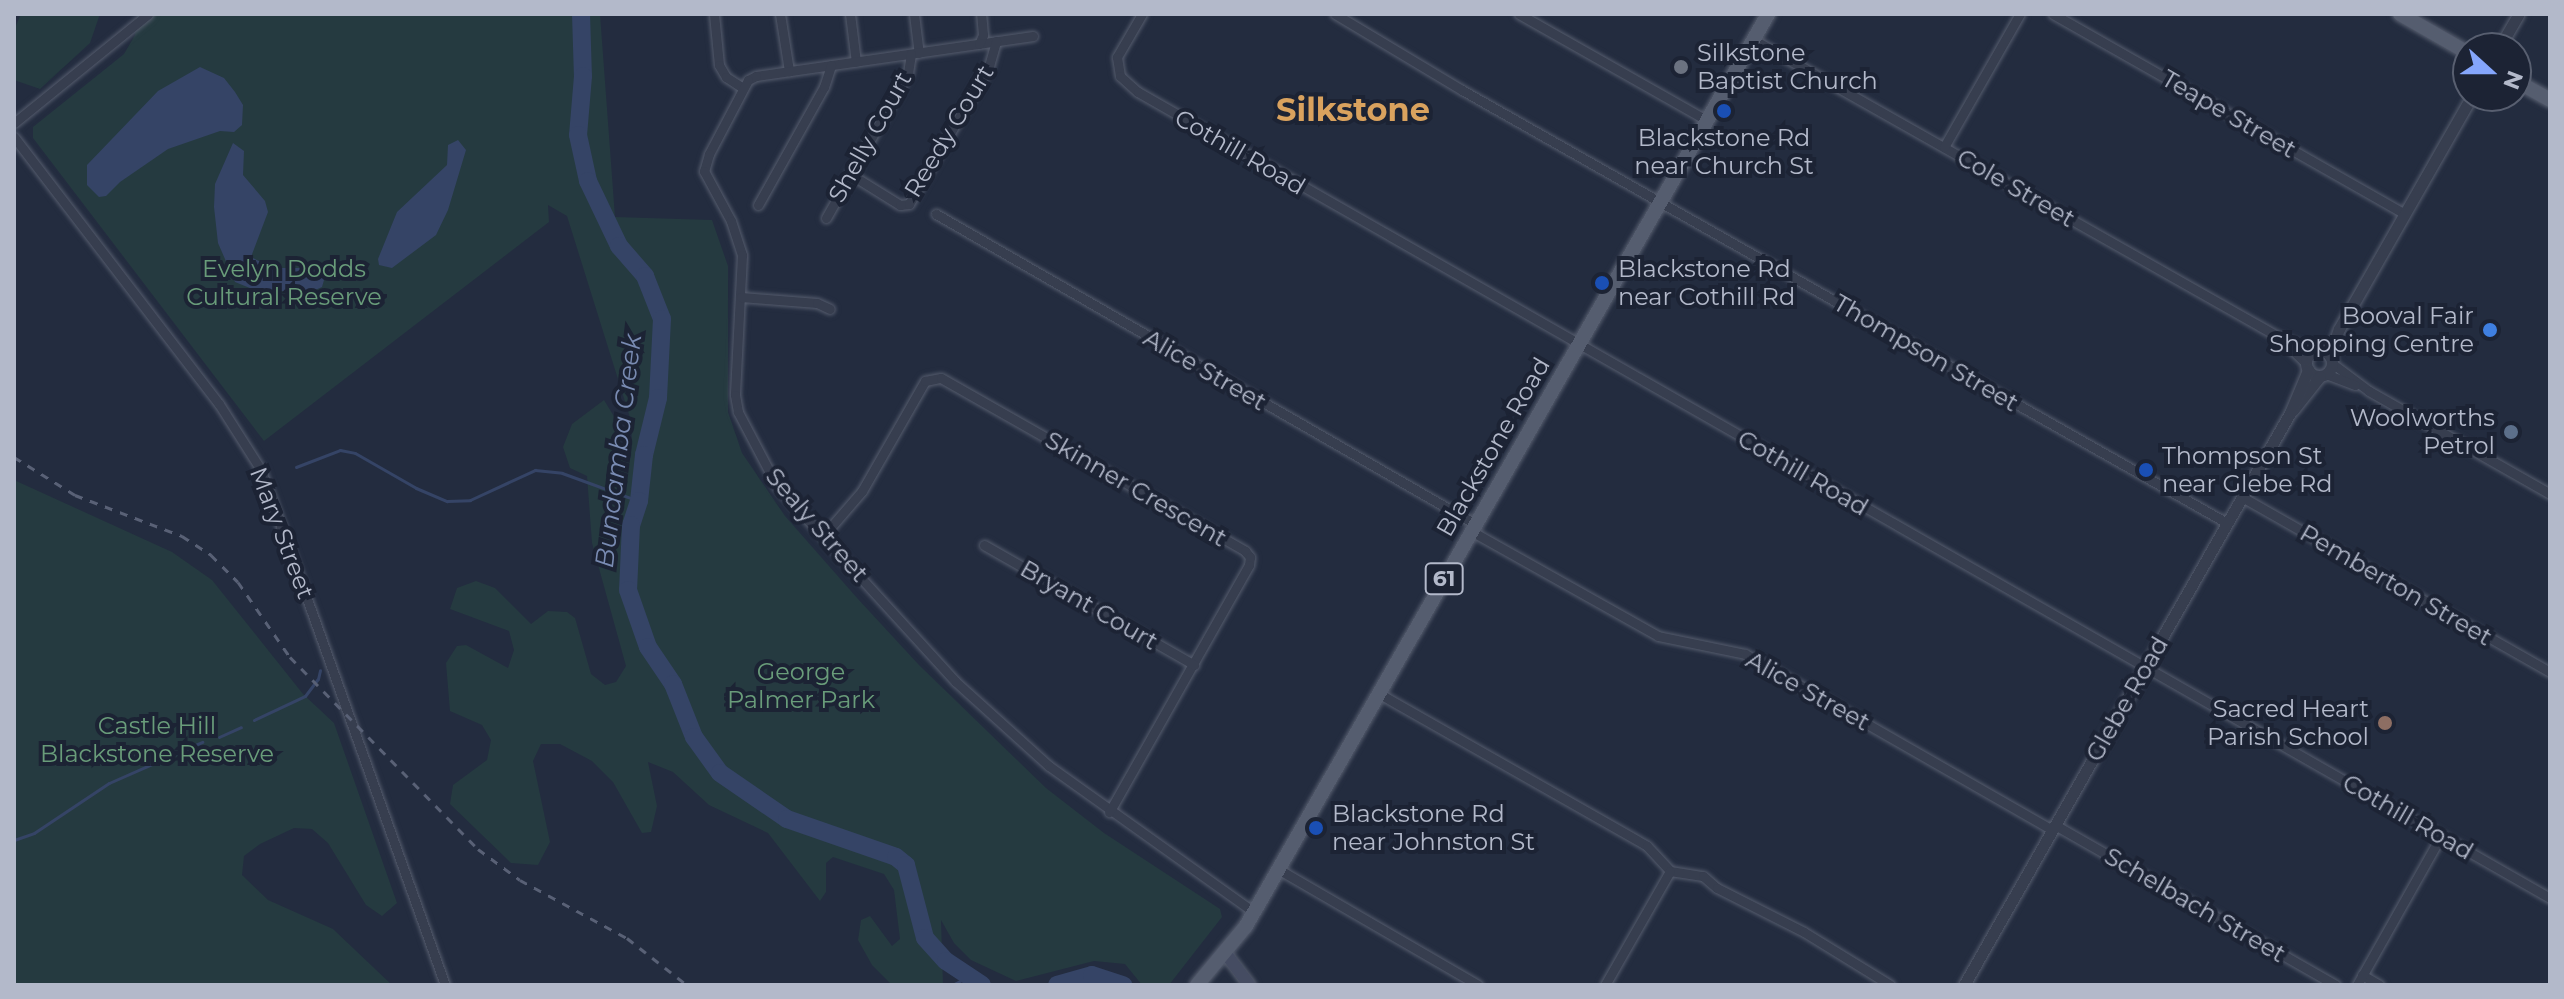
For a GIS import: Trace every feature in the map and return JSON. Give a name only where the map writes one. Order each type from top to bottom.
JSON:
[{"type":"main road","name":"Blackstone Road","points":[[1725,86],[1728,73],[1766,14]]},
{"type":"main road","name":"Blackstone Road","points":[[1226,954],[1254,912],[1754,40],[1766,14]]},
{"type":"main road","points":[[2400,14],[2452,44]]},
{"type":"main road","points":[[2532,90],[2550,100]]},
{"type":"main road","points":[[1226,954],[1249,985]]},
{"type":"main road","name":"61","points":[[1197,985],[1226,954]]},
{"type":"street","points":[[14,123],[148,14]]},
{"type":"street","points":[[714,14],[720,69],[743,88],[756,76],[1033,36]]},
{"type":"street","points":[[780,14],[789,71]]},
{"type":"street","points":[[850,14],[856,62]]},
{"type":"street","points":[[914,14],[915,54]]},
{"type":"street","points":[[979,44],[983,35],[981,14]]},
{"type":"street","name":"Cothill Road","points":[[1142,14],[1117,57],[1120,76],[1138,92],[2550,898]]},
{"type":"street","name":"Thompson Street","points":[[1335,14],[1659,202],[2227,523]]},
{"type":"street","points":[[1519,14],[1706,120]]},
{"type":"street","points":[[1944,147],[2020,14]]},
{"type":"street","name":"Teape Street","points":[[2053,14],[2404,213]]},
{"type":"street","points":[[2508,32],[2519,14]]},
{"type":"street","name":"Cole Street","points":[[1754,40],[2279,337],[2316,350]]},
{"type":"street","name":"Reedy Court","points":[[850,174],[900,205],[909,204],[989,66],[996,41]]},
{"type":"street","name":"Shelly Court","points":[[826,218],[908,73],[915,54]]},
{"type":"street","points":[[758,205],[824,87],[831,65]]},
{"type":"street","name":"Sealy Street","points":[[743,88],[709,154],[704,171],[731,221],[742,255],[735,395],[738,412],[767,472],[956,682],[1049,766],[1109,812],[1254,912]]},
{"type":"street","name":"Glebe Road","points":[[1964,985],[2290,413],[2327,368],[2339,329],[2463,112]]},
{"type":"street","name":"Mary Street","points":[[14,137],[219,404],[261,470],[445,985]]},
{"type":"street","name":"Alice Street","points":[[936,214],[1658,636],[1745,654],[2054,827]]},
{"type":"street","points":[[741,297],[817,303],[830,309]]},
{"type":"street","name":"Glebe Road","points":[[2290,413],[2316,350],[2339,329]]},
{"type":"street","name":"Cole Street","points":[[2279,337],[2307,366]]},
{"type":"street","points":[[2316,350],[2327,368]]},
{"type":"street","points":[[2307,366],[2327,368],[2550,494]]},
{"type":"street","name":"Skinner Crescent","points":[[824,535],[862,491],[925,381],[941,378],[1250,557],[1249,565],[1194,665],[1109,812]]},
{"type":"street","name":"Pemberton Street","points":[[2242,497],[2550,672]]},
{"type":"street","name":"Bryant Court","points":[[984,545],[1194,665]]},
{"type":"street","points":[[1378,693],[1647,846],[1670,871],[1703,876],[1717,888],[1804,932],[1890,985]]},
{"type":"street","name":"Schelbach Street","points":[[2054,827],[2336,985]]},
{"type":"street","points":[[2357,985],[2441,836]]},
{"type":"street","points":[[1278,869],[1478,985]]},
{"type":"street","points":[[1605,985],[1670,871]]},
{"type":"street","points":[[2362,975],[2379,985]]},
{"type":"green space","points":[[21,14],[100,14],[90,43],[40,89],[14,80],[14,30]]},
{"type":"green space","points":[[137,14],[600,14],[615,217],[712,220],[728,266],[728,412],[742,453],[785,516],[858,599],[919,665],[1046,788],[1104,833],[1220,909],[1222,917],[1169,985],[1142,985],[1125,964],[1094,961],[1016,981],[971,960],[954,943],[941,920],[943,985],[892,985],[872,965],[858,940],[861,920],[870,916],[892,946],[900,939],[894,890],[884,874],[833,857],[826,863],[826,892],[820,901],[768,833],[709,805],[673,772],[648,762],[657,806],[651,832],[642,833],[613,782],[592,761],[560,744],[541,744],[533,761],[550,842],[538,865],[511,863],[450,804],[453,785],[487,760],[491,740],[482,725],[450,711],[446,663],[457,646],[466,645],[508,668],[514,650],[509,631],[450,609],[457,588],[476,581],[495,588],[531,624],[548,611],[567,612],[575,618],[591,674],[605,685],[616,682],[626,666],[592,543],[587,476],[570,468],[563,447],[572,424],[604,400],[615,418],[625,464],[631,457],[632,424],[567,216],[548,205],[549,222],[264,441],[33,138],[33,127],[124,54],[135,35]]},
{"type":"green space","name":"Castle Hill Blackstone Reserve","points":[[14,480],[172,552],[212,580],[303,694],[334,723],[397,903],[382,916],[366,905],[328,843],[312,829],[294,828],[260,844],[244,856],[242,875],[268,900],[333,929],[392,985],[14,985]]},
{"type":"water","points":[[200,67],[224,78],[235,92],[243,105],[242,125],[234,132],[220,131],[168,149],[120,182],[106,196],[99,197],[87,185],[87,165],[158,91]]},
{"type":"water","points":[[458,140],[466,150],[448,210],[436,235],[392,268],[379,265],[378,259],[397,212],[447,165],[448,145]]},
{"type":"water","points":[[233,143],[244,151],[243,175],[265,201],[268,212],[251,257],[272,268],[305,268],[318,273],[324,280],[322,287],[313,291],[257,291],[235,282],[218,243],[214,207],[215,184]]},
{"type":"waterway","name":"Bundamba Creek","points":[[581,14],[583,76],[578,135],[588,181],[619,246],[645,276],[662,319],[658,398],[644,455],[639,501],[631,525],[628,590],[648,647],[673,684],[694,737],[720,773],[787,819],[896,857],[906,865],[925,938],[946,961],[982,985]]},
{"type":"waterway","points":[[296,467],[340,450],[355,453],[416,488],[447,501],[470,500],[535,470],[562,473],[639,501]]},
{"type":"waterway","points":[[254,720],[305,696],[318,679],[320,670]]},
{"type":"waterway","points":[[219,737],[241,727]]},
{"type":"waterway","points":[[14,840],[34,833],[109,783],[202,742]]},
{"type":"waterway","name":"Bundamba Creek","points":[[1057,985],[1092,975],[1123,985]]},
{"type":"waterway","points":[[952,985],[966,978]]},
{"type":"railway","points":[[14,457],[75,495],[182,536],[211,555],[238,582],[290,657],[478,849],[520,880],[627,938],[687,985]]},
{"type":"place","name":"Silkstone Baptist Church","points":[[1681,67]]},
{"type":"place","name":"Blackstone Rd near Church St","points":[[1724,111]]},
{"type":"place","name":"Blackstone Rd near Cothill Rd","points":[[1602,283]]},
{"type":"place","name":"Booval Fair Shopping Centre","points":[[2490,330]]},
{"type":"place","name":"Woolworths Petrol","points":[[2511,432]]},
{"type":"place","name":"Thompson St near Glebe Rd","points":[[2146,470]]},
{"type":"place","name":"Sacred Heart Parish School","points":[[2385,723]]},
{"type":"place","name":"Blackstone Rd near Johnston St","points":[[1316,828]]},
{"type":"district","name":"Silkstone","points":[[1353,110]]},
{"type":"park label","name":"Evelyn Dodds Cultural Reserve","points":[[284,283]]},
{"type":"park label","name":"George Palmer Park","points":[[801,686]]}]
